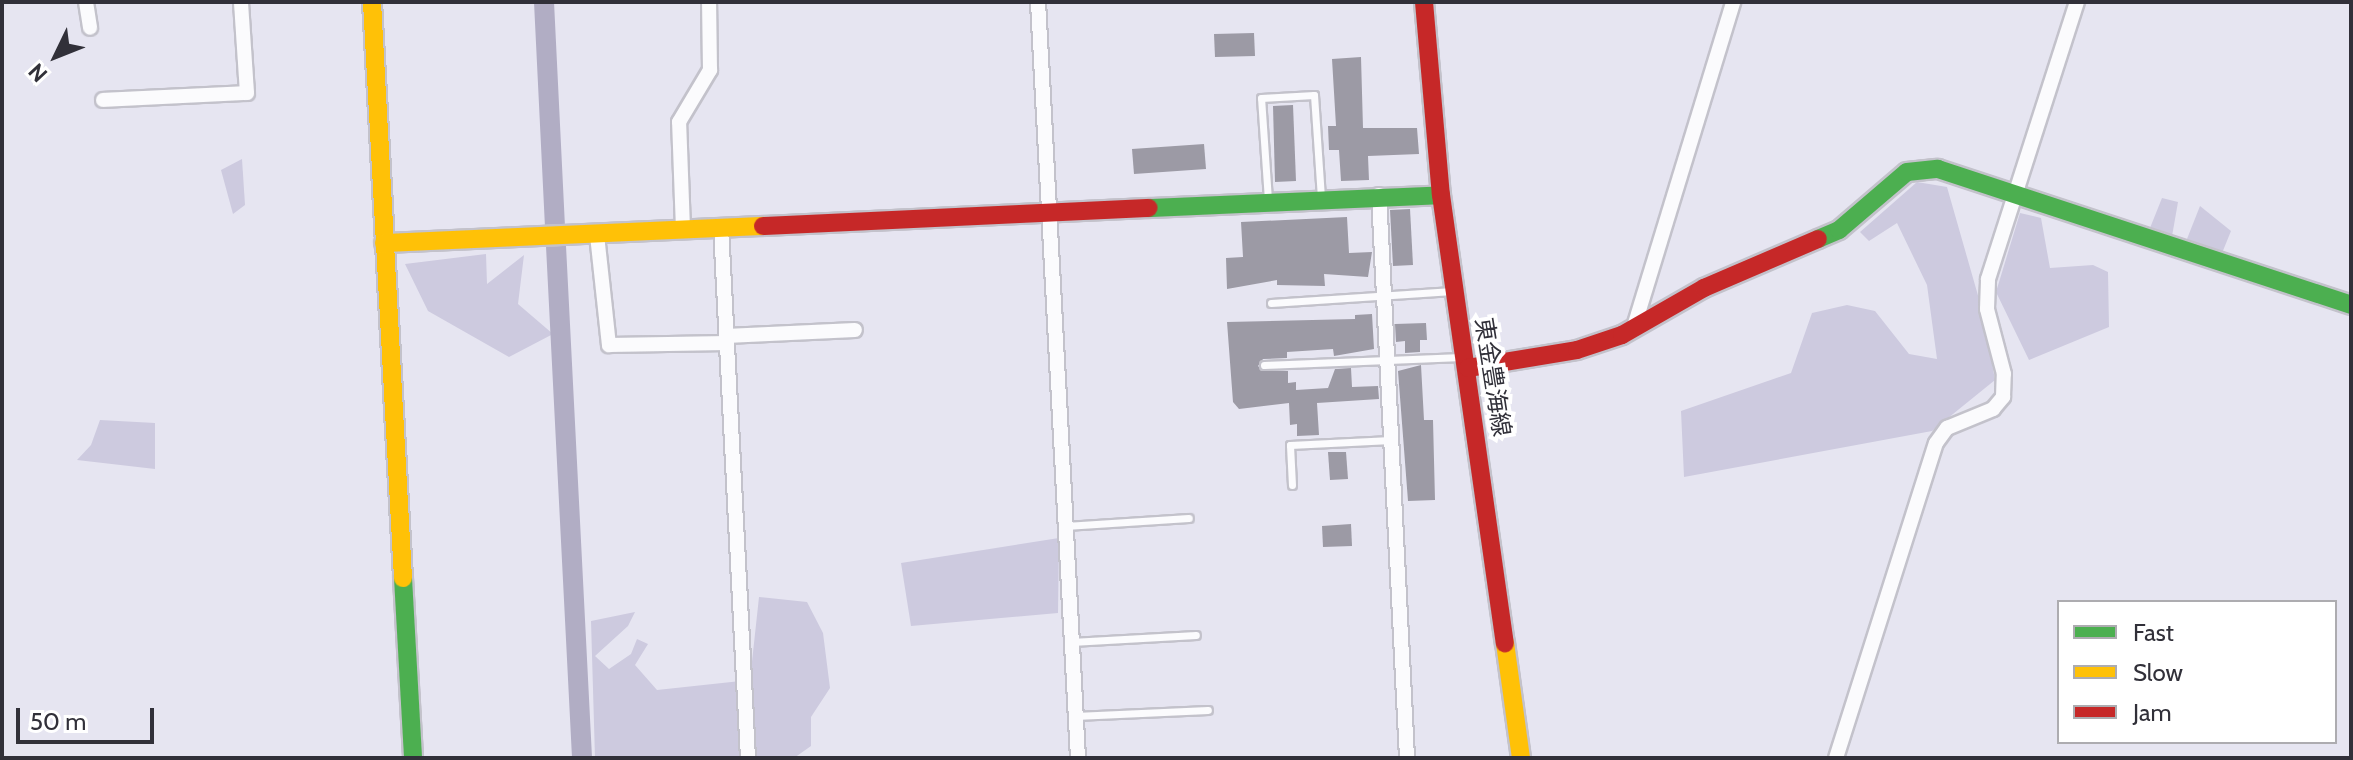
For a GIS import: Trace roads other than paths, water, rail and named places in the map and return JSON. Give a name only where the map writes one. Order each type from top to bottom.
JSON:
[{"type":"street","points":[[86,2],[90,28]]},
{"type":"street","points":[[103,100],[247,93],[241,2]]},
{"type":"street","points":[[372,2],[413,758]]},
{"type":"street","points":[[683,229],[679,122],[710,70],[709,2]]},
{"type":"street","points":[[1038,2],[1078,758]]},
{"type":"street","name":"東金豊海線","points":[[1424,2],[1441,195],[1521,758]]},
{"type":"street","points":[[1633,330],[1733,2]]},
{"type":"street","points":[[1836,758],[1936,443],[1947,428],[1993,409],[2003,397],[2004,374],[1987,309],[1988,279],[2077,2]]},
{"type":"street","points":[[1467,362],[1577,350],[1633,330],[1704,288],[1839,230],[1907,172],[1938,169],[2015,197],[2351,305]]},
{"type":"street","points":[[384,243],[1379,195],[1441,195]]},
{"type":"street","points":[[1379,195],[1407,758]]},
{"type":"street","points":[[721,227],[748,758]]},
{"type":"street","points":[[597,235],[609,345],[855,330]]},
{"type":"lane","points":[[1268,201],[1261,98],[1314,95],[1321,198]]},
{"type":"lane","points":[[1271,303],[1456,291]]},
{"type":"lane","points":[[1264,365],[1387,360],[1467,362]]},
{"type":"lane","points":[[1292,485],[1290,445],[1391,440]]},
{"type":"lane","points":[[1065,526],[1189,518]]},
{"type":"lane","points":[[1071,642],[1196,635]]},
{"type":"lane","points":[[1075,716],[1208,710]]},
{"type":"waterway","points":[[544,2],[555,227]]},
{"type":"waterway","points":[[556,246],[582,758]]}]
